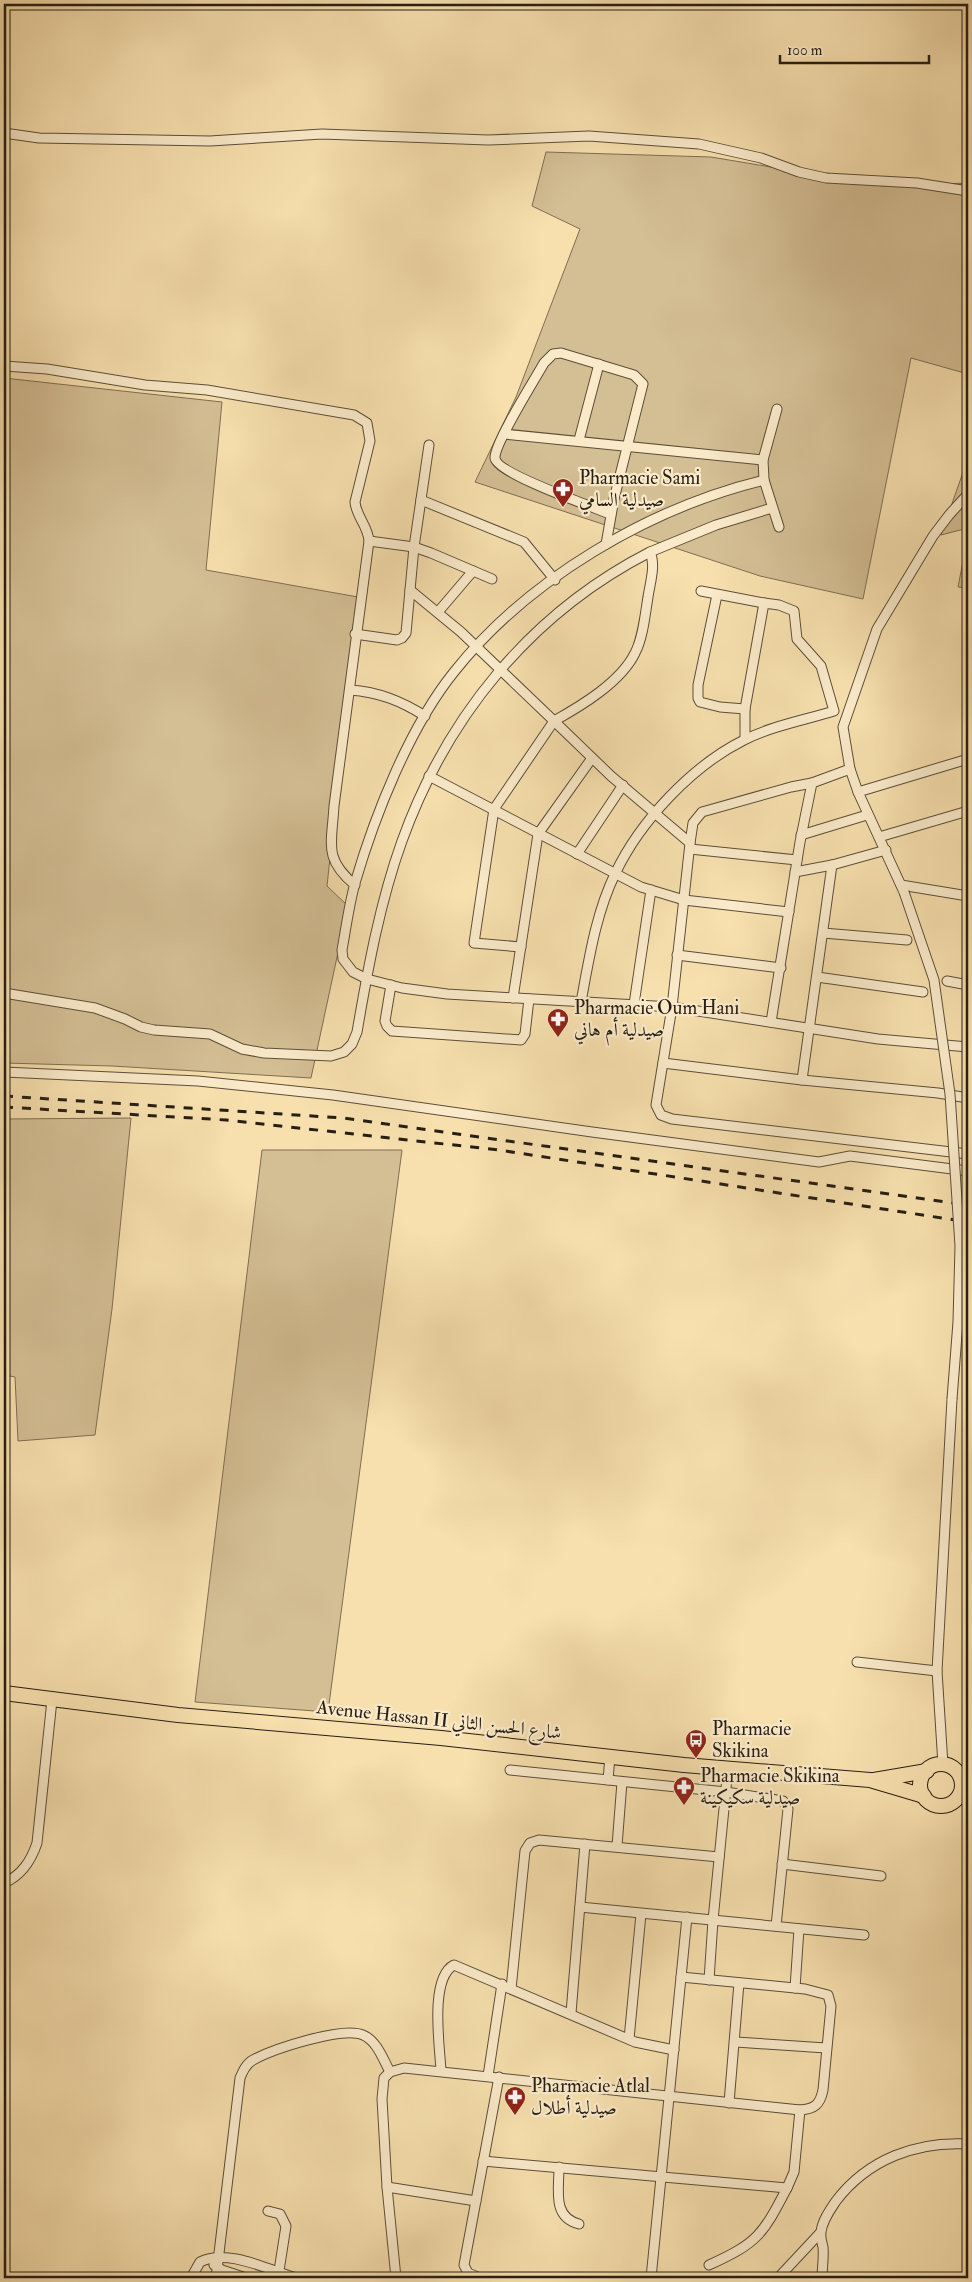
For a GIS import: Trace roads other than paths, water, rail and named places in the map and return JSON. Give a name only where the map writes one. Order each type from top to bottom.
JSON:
[{"type":"main road","name":"Avenue Hassan II شارع الحسن الثاني","points":[[4,1694],[178,1715],[870,1780],[924,1796]]},
{"type":"main road","points":[[943,1765],[964,1775],[961,1792],[962,1800],[939,1806],[930,1803],[924,1796],[921,1788],[922,1778],[927,1770],[934,1766],[943,1765]]},
{"type":"main road","name":"Avenue Hassan II شارع الحسن الثاني","points":[[870,1780],[927,1770]]},
{"type":"street","points":[[4,133],[38,138],[210,141],[322,134],[488,140],[598,137],[699,144],[761,158],[799,172],[826,178],[917,183],[968,191]]},
{"type":"street","points":[[606,544],[610,514],[643,384],[634,375],[561,353],[549,357],[504,434],[494,456],[495,462],[500,467],[558,494],[610,514]]},
{"type":"street","points":[[579,440],[599,364]]},
{"type":"street","points":[[4,366],[47,369],[145,385],[207,390],[256,397],[354,415],[365,420],[370,429],[370,441],[355,502],[356,510],[366,526],[369,541],[334,806],[332,850],[336,866],[355,885]]},
{"type":"street","points":[[777,409],[763,460],[764,480],[779,527]]},
{"type":"street","points":[[504,434],[579,440],[763,460]]},
{"type":"street","points":[[356,634],[391,640],[402,638],[407,628],[414,547],[430,445]]},
{"type":"street","points":[[764,480],[694,501],[638,526],[606,544],[504,619],[476,646],[453,674],[412,738],[378,816],[355,885],[342,950],[343,959],[353,972],[366,979],[447,994],[672,1007],[878,1040],[968,1048]]},
{"type":"street","points":[[943,1765],[936,1671],[958,1322],[960,1246],[950,1094],[934,980],[902,889],[880,836],[867,815],[858,792],[850,769],[843,727],[877,629],[933,536],[948,515],[968,494]]},
{"type":"street","points":[[421,500],[524,542],[555,580]]},
{"type":"street","points":[[4,993],[95,1008],[141,1027],[154,1030],[210,1034],[242,1049],[264,1053],[331,1056],[344,1052],[352,1044],[357,1032],[366,979],[391,875],[402,842],[429,776],[469,708],[501,670],[556,614],[584,592],[650,552],[716,525],[772,508]]},
{"type":"street","points":[[369,541],[414,547],[448,559],[492,579]]},
{"type":"street","points":[[521,947],[474,942],[494,809],[554,721],[578,708],[613,680],[624,670],[636,652],[651,579],[652,565],[650,552]]},
{"type":"street","points":[[438,612],[473,571]]},
{"type":"street","points":[[410,590],[476,646],[592,758],[690,846],[797,860]]},
{"type":"street","points":[[581,1002],[592,946],[614,874],[654,814],[700,769],[745,739],[834,711],[821,666],[797,639],[794,612],[779,605],[701,591]]},
{"type":"street","points":[[717,595],[698,684],[698,698],[700,702],[709,706],[745,709]]},
{"type":"street","points":[[745,739],[745,709],[764,603]]},
{"type":"street","points":[[350,690],[385,696],[425,716]]},
{"type":"street","points":[[513,998],[538,834],[592,758]]},
{"type":"street","points":[[858,792],[968,759]]},
{"type":"street","points":[[850,769],[812,784],[791,787],[702,812],[693,823],[672,1007],[656,1105],[658,1111],[666,1117],[968,1154]]},
{"type":"street","points":[[429,776],[614,874],[651,890],[684,900],[789,912]]},
{"type":"street","points":[[771,1022],[801,835],[812,784]]},
{"type":"street","points":[[577,854],[623,785]]},
{"type":"street","points":[[880,836],[968,811]]},
{"type":"street","points":[[801,835],[867,815]]},
{"type":"street","points":[[795,872],[832,865],[886,850]]},
{"type":"street","points":[[802,1080],[832,865]]},
{"type":"street","points":[[902,889],[968,896]]},
{"type":"street","points":[[634,1004],[651,890]]},
{"type":"street","points":[[823,933],[907,940]]},
{"type":"street","points":[[677,955],[781,968]]},
{"type":"street","points":[[816,977],[923,992]]},
{"type":"street","points":[[947,981],[968,985]]},
{"type":"street","points":[[391,985],[385,1021],[392,1031],[521,1040],[525,1034],[529,998]]},
{"type":"street","points":[[663,1063],[802,1080],[938,1093],[968,1098]]},
{"type":"street","points":[[4,1072],[198,1081],[314,1093],[819,1162],[850,1156],[968,1171]]},
{"type":"street","points":[[857,1662],[936,1671]]},
{"type":"street","points":[[4,1883],[24,1869],[37,1843],[52,1700]]},
{"type":"street","points":[[608,1780],[610,1756]]},
{"type":"street","points":[[709,1980],[728,1768]]},
{"type":"street","points":[[510,1770],[726,1792],[784,1802],[788,1809],[776,1926]]},
{"type":"street","points":[[618,1846],[622,1782]]},
{"type":"street","points":[[511,1989],[526,1846],[538,1840],[618,1846],[719,1857]]},
{"type":"street","points":[[571,2013],[585,1844]]},
{"type":"street","points":[[782,1864],[881,1876]]},
{"type":"street","points":[[580,1907],[864,1935]]},
{"type":"street","points":[[629,2039],[641,1914]]},
{"type":"street","points":[[651,2278],[687,1917]]},
{"type":"street","points":[[795,1988],[799,1929]]},
{"type":"street","points":[[442,2072],[438,2001],[443,1981],[450,1968],[457,1965],[629,2039],[643,2044],[674,2050]]},
{"type":"street","points":[[396,2278],[387,2187],[382,2087],[384,2078],[390,2072],[404,2068],[800,2110],[811,2109],[821,2100],[831,2006],[830,1998],[824,1992],[681,1977]]},
{"type":"street","points":[[729,2103],[736,2042],[739,1983]]},
{"type":"street","points":[[488,2076],[502,1984]]},
{"type":"street","points":[[216,2278],[220,2256],[223,2206],[240,2078],[244,2068],[252,2060],[270,2052],[331,2034],[355,2032],[369,2039],[378,2049],[390,2072]]},
{"type":"street","points":[[736,2042],[826,2048]]},
{"type":"street","points":[[480,2278],[468,2273],[464,2265],[499,2077]]},
{"type":"street","points":[[709,2265],[736,2252],[761,2233],[794,2172],[800,2110]]},
{"type":"street","points":[[778,2278],[820,2233],[824,2221],[840,2197],[863,2174],[882,2161],[918,2147],[940,2144],[968,2144]]},
{"type":"street","points":[[483,2161],[787,2188]]},
{"type":"street","points":[[559,2167],[560,2210],[571,2222],[579,2224]]},
{"type":"street","points":[[387,2187],[476,2201]]},
{"type":"street","points":[[268,2211],[280,2214],[286,2226],[278,2276]]},
{"type":"street","points":[[820,2233],[823,2253],[822,2278]]},
{"type":"street","points":[[192,2278],[197,2265],[220,2256],[232,2257],[278,2276],[296,2278]]},
{"type":"street","points":[[208,2260],[218,2268],[246,2278]]},
{"type":"railway","points":[[4,1096],[343,1118],[968,1205]]},
{"type":"railway","points":[[4,1107],[226,1120],[499,1150],[968,1222]]},
{"type":"place","name":"Pharmacie Sami صيدلية السامي","points":[[563,508]]},
{"type":"place","name":"Pharmacie Oum Hani صيدلية أم هاني","points":[[558,1038]]},
{"type":"place","name":"Pharmacie Skikina","points":[[696,1759]]},
{"type":"place","name":"Pharmacie Skikina صيدلية سكيكينة","points":[[684,1806]]},
{"type":"place","name":"Pharmacie Atlal صيدلية أطلال","points":[[515,2116]]}]
